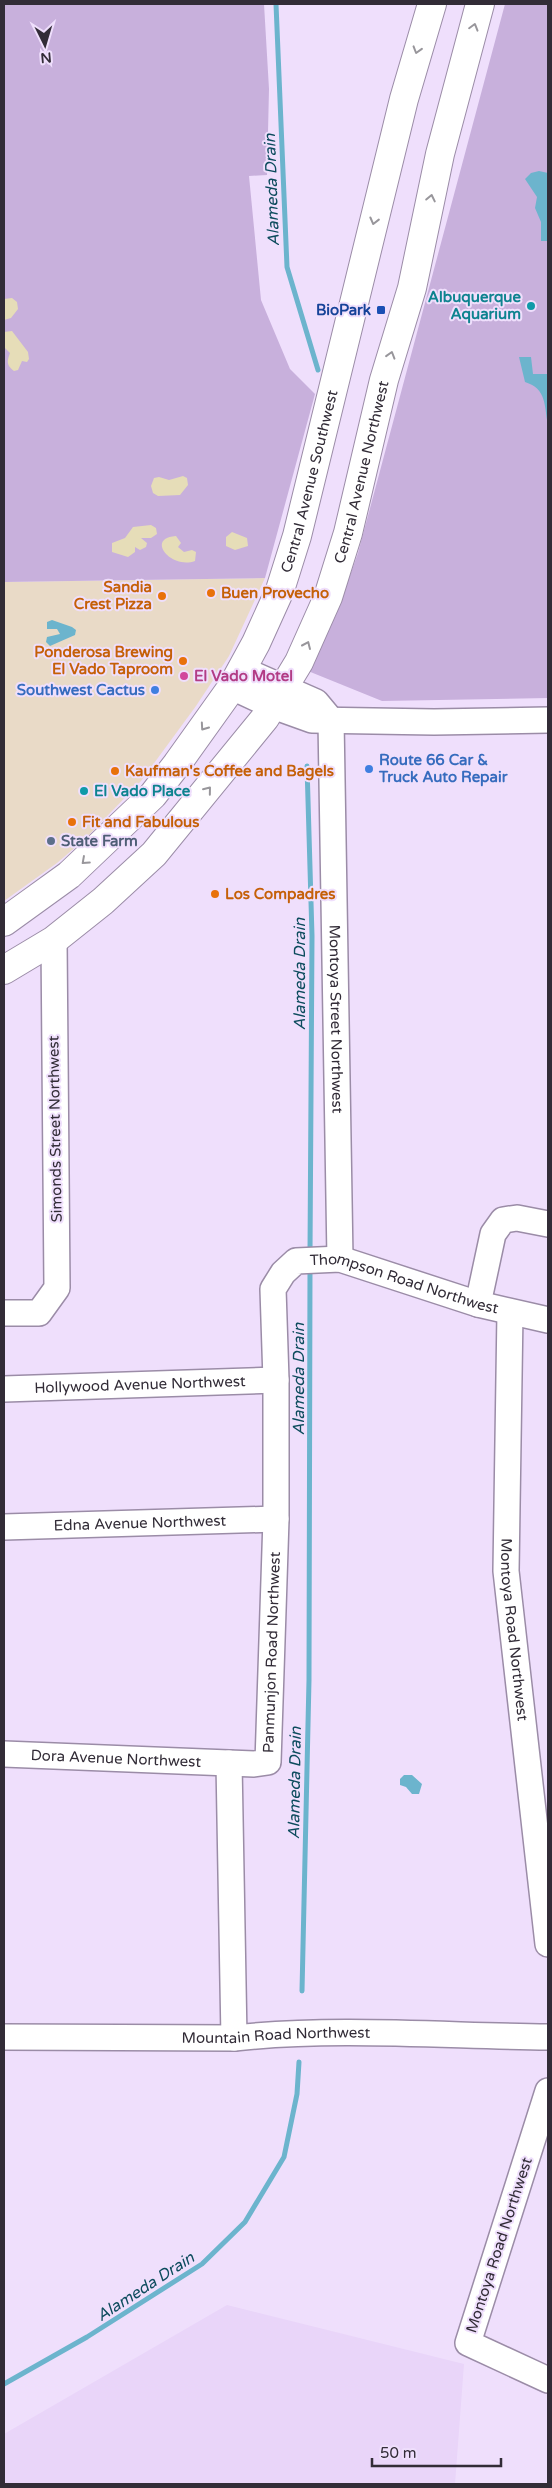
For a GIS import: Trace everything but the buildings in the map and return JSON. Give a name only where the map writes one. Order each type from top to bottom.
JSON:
[{"type":"main road","name":"Central Avenue Southwest","points":[[4,922],[69,875],[153,795],[236,678],[256,643],[280,590],[297,536],[404,99],[432,4]]},
{"type":"main road","name":"Central Avenue Northwest","points":[[4,970],[54,940],[103,901],[154,854],[222,774],[278,697],[308,645],[328,597],[348,533],[384,380],[412,288],[440,154],[480,4]]},
{"type":"street","points":[[236,678],[278,697],[316,702],[332,720],[434,722],[548,720]]},
{"type":"street","name":"Montoya Street Northwest","points":[[332,720],[333,1259]]},
{"type":"street","name":"Simonds Street Northwest","points":[[4,1313],[39,1313],[57,1288],[54,940]]},
{"type":"street","points":[[478,1304],[493,1234],[503,1220],[517,1218],[548,1224]]},
{"type":"street","name":"Thompson Road Northwest","points":[[273,1289],[283,1273],[296,1261],[333,1259],[478,1304],[548,1320]]},
{"type":"street","name":"Panmunjon Road Northwest","points":[[230,1762],[254,1764],[268,1762],[276,1519],[276,1380],[273,1289]]},
{"type":"street","name":"Montoya Road Northwest","points":[[510,1312],[506,1571],[548,1944]]},
{"type":"street","name":"Hollywood Avenue Northwest","points":[[4,1389],[276,1380]]},
{"type":"street","name":"Edna Avenue Northwest","points":[[4,1527],[276,1519]]},
{"type":"street","name":"Dora Avenue Northwest","points":[[4,1754],[230,1762]]},
{"type":"street","points":[[230,1762],[234,2038]]},
{"type":"street","name":"Mountain Road Northwest","points":[[4,2037],[234,2038],[271,2034],[332,2034],[548,2037]]},
{"type":"street","name":"Montoya Road Northwest","points":[[548,2091],[468,2343],[548,2380]]},
{"type":"shaded area","points":[[4,4],[264,4],[269,89],[267,175],[249,176],[261,300],[290,369],[315,394],[265,578],[4,582]]},
{"type":"shaded area","points":[[505,4],[548,4],[548,698],[382,701],[308,671],[335,617],[358,553]]},
{"type":"shaded area","points":[[265,578],[229,656],[196,706],[141,781],[85,839],[57,863],[4,901],[4,582]]},
{"type":"shaded area","points":[[227,2305],[464,2364],[455,2484],[4,2484],[4,2434]]},
{"type":"sand","points":[[12,298],[17,302],[18,309],[11,318],[4,320],[4,299]]},
{"type":"sand","points":[[12,331],[28,352],[29,359],[27,362],[22,361],[18,370],[14,371],[8,363],[10,353],[4,347],[4,332]]},
{"type":"sand","points":[[183,476],[187,478],[188,485],[180,495],[158,496],[153,493],[151,486],[154,478],[159,477],[169,480]]},
{"type":"sand","points":[[151,525],[156,528],[157,534],[151,538],[141,538],[147,543],[146,547],[140,550],[135,547],[135,552],[128,557],[112,552],[112,543],[125,538],[133,527]]},
{"type":"sand","points":[[232,532],[247,538],[248,546],[235,550],[226,546],[226,537]]},
{"type":"sand","points":[[176,536],[181,543],[178,547],[184,552],[192,550],[196,552],[195,561],[186,563],[178,561],[170,558],[165,553],[162,547],[163,542],[167,538]]},
{"type":"water","points":[[539,171],[548,173],[548,241],[541,241],[541,222],[535,208],[537,197],[525,179],[531,173]]},
{"type":"water","points":[[519,357],[531,357],[533,374],[548,374],[548,425],[545,404],[541,393],[525,382]]},
{"type":"water","points":[[52,620],[72,627],[76,630],[75,635],[50,646],[46,642],[47,637],[60,634],[57,629],[47,629],[47,622]]},
{"type":"water","points":[[404,1775],[412,1775],[422,1784],[419,1794],[412,1794],[406,1787],[400,1785],[400,1779]]},
{"type":"waterway","name":"Alameda Drain","points":[[276,4],[287,267],[318,370]]},
{"type":"waterway","name":"Alameda Drain","points":[[307,766],[312,936],[310,1253]]},
{"type":"waterway","name":"Alameda Drain","points":[[302,1991],[309,1680],[310,1267]]},
{"type":"waterway","name":"Alameda Drain","points":[[4,2384],[87,2337],[202,2264],[245,2222],[284,2157],[297,2094],[299,2062]]},
{"type":"place","name":"Albuquerque Aquarium","points":[[531,306]]},
{"type":"place","name":"BioPark","points":[[381,310]]},
{"type":"place","name":"Buen Provecho","points":[[211,593]]},
{"type":"place","name":"Sandia Crest Pizza","points":[[162,596]]},
{"type":"place","name":"Ponderosa Brewing El Vado Taproom","points":[[183,661]]},
{"type":"place","name":"El Vado Motel","points":[[184,676]]},
{"type":"place","name":"Southwest Cactus","points":[[155,690]]},
{"type":"place","name":"Route 66 Car & Truck Auto Repair","points":[[369,769]]},
{"type":"place","name":"Kaufman's Coffee and Bagels","points":[[115,771]]},
{"type":"place","name":"El Vado Place","points":[[84,791]]},
{"type":"place","name":"Fit and Fabulous","points":[[72,822]]},
{"type":"place","name":"State Farm","points":[[51,841]]},
{"type":"place","name":"Los Compadres","points":[[215,894]]}]
